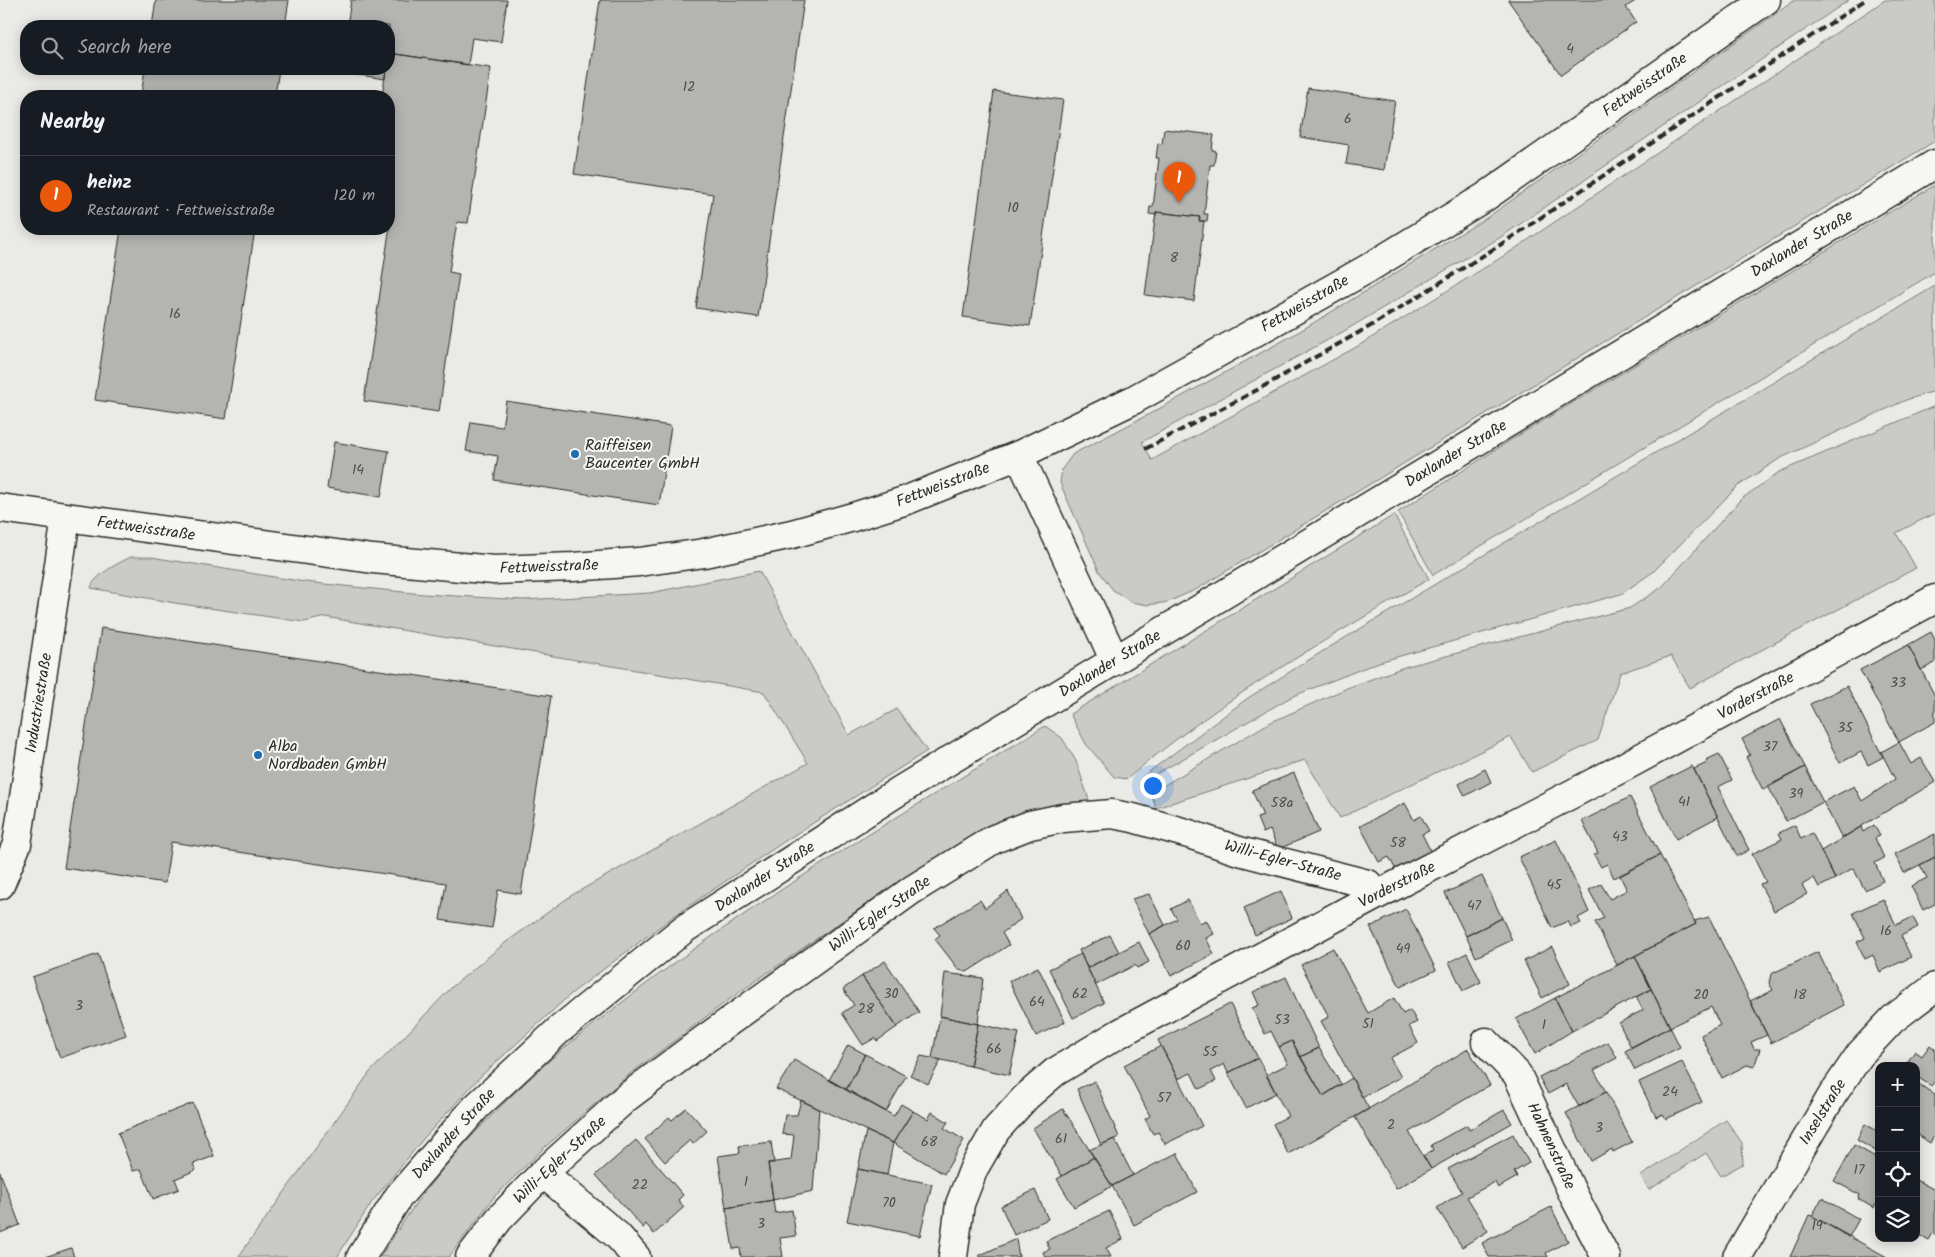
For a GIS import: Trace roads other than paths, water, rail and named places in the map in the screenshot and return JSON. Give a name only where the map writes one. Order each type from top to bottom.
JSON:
[{"type":"street","name":"Fettweisstraße","points":[[0,508],[373,560],[494,570],[639,562],[704,553],[792,534],[907,500],[1019,455],[1133,400],[1367,269],[1485,197],[1766,0]]},
{"type":"street","name":"Daxlander Straße","points":[[361,1257],[398,1196],[476,1107],[559,1030],[684,929],[899,791],[1935,164]]},
{"type":"street","points":[[1019,455],[1115,660]]},
{"type":"street","name":"Industriestraße","points":[[0,885],[17,844],[66,518]]},
{"type":"street","name":"Vorderstraße","points":[[953,1257],[960,1204],[974,1168],[996,1130],[1026,1097],[1055,1072],[1120,1033],[1375,896],[1620,769],[1935,599]]},
{"type":"street","name":"Willi-Egler-Straße","points":[[470,1257],[498,1219],[543,1173],[627,1097],[912,890],[994,840],[1030,825],[1063,818],[1112,814],[1134,818],[1239,851],[1368,884],[1375,896]]},
{"type":"street","name":"Inselstraße","points":[[1736,1257],[1833,1094],[1861,1053],[1893,1019],[1935,987]]},
{"type":"street","name":"Hahnenstraße","points":[[1486,1042],[1517,1074],[1574,1196],[1606,1257]]},
{"type":"street","points":[[543,1173],[618,1236],[636,1257]]},
{"type":"railway","points":[[1145,449],[1257,390],[1374,324],[1500,245],[1865,0]]},
{"type":"place","name":"heinz","points":[[1179,203]]},
{"type":"place","name":"Raiffeisen Baucenter GmbH","points":[[575,454]]},
{"type":"place","name":"Alba Nordbaden GmbH","points":[[258,755]]}]
